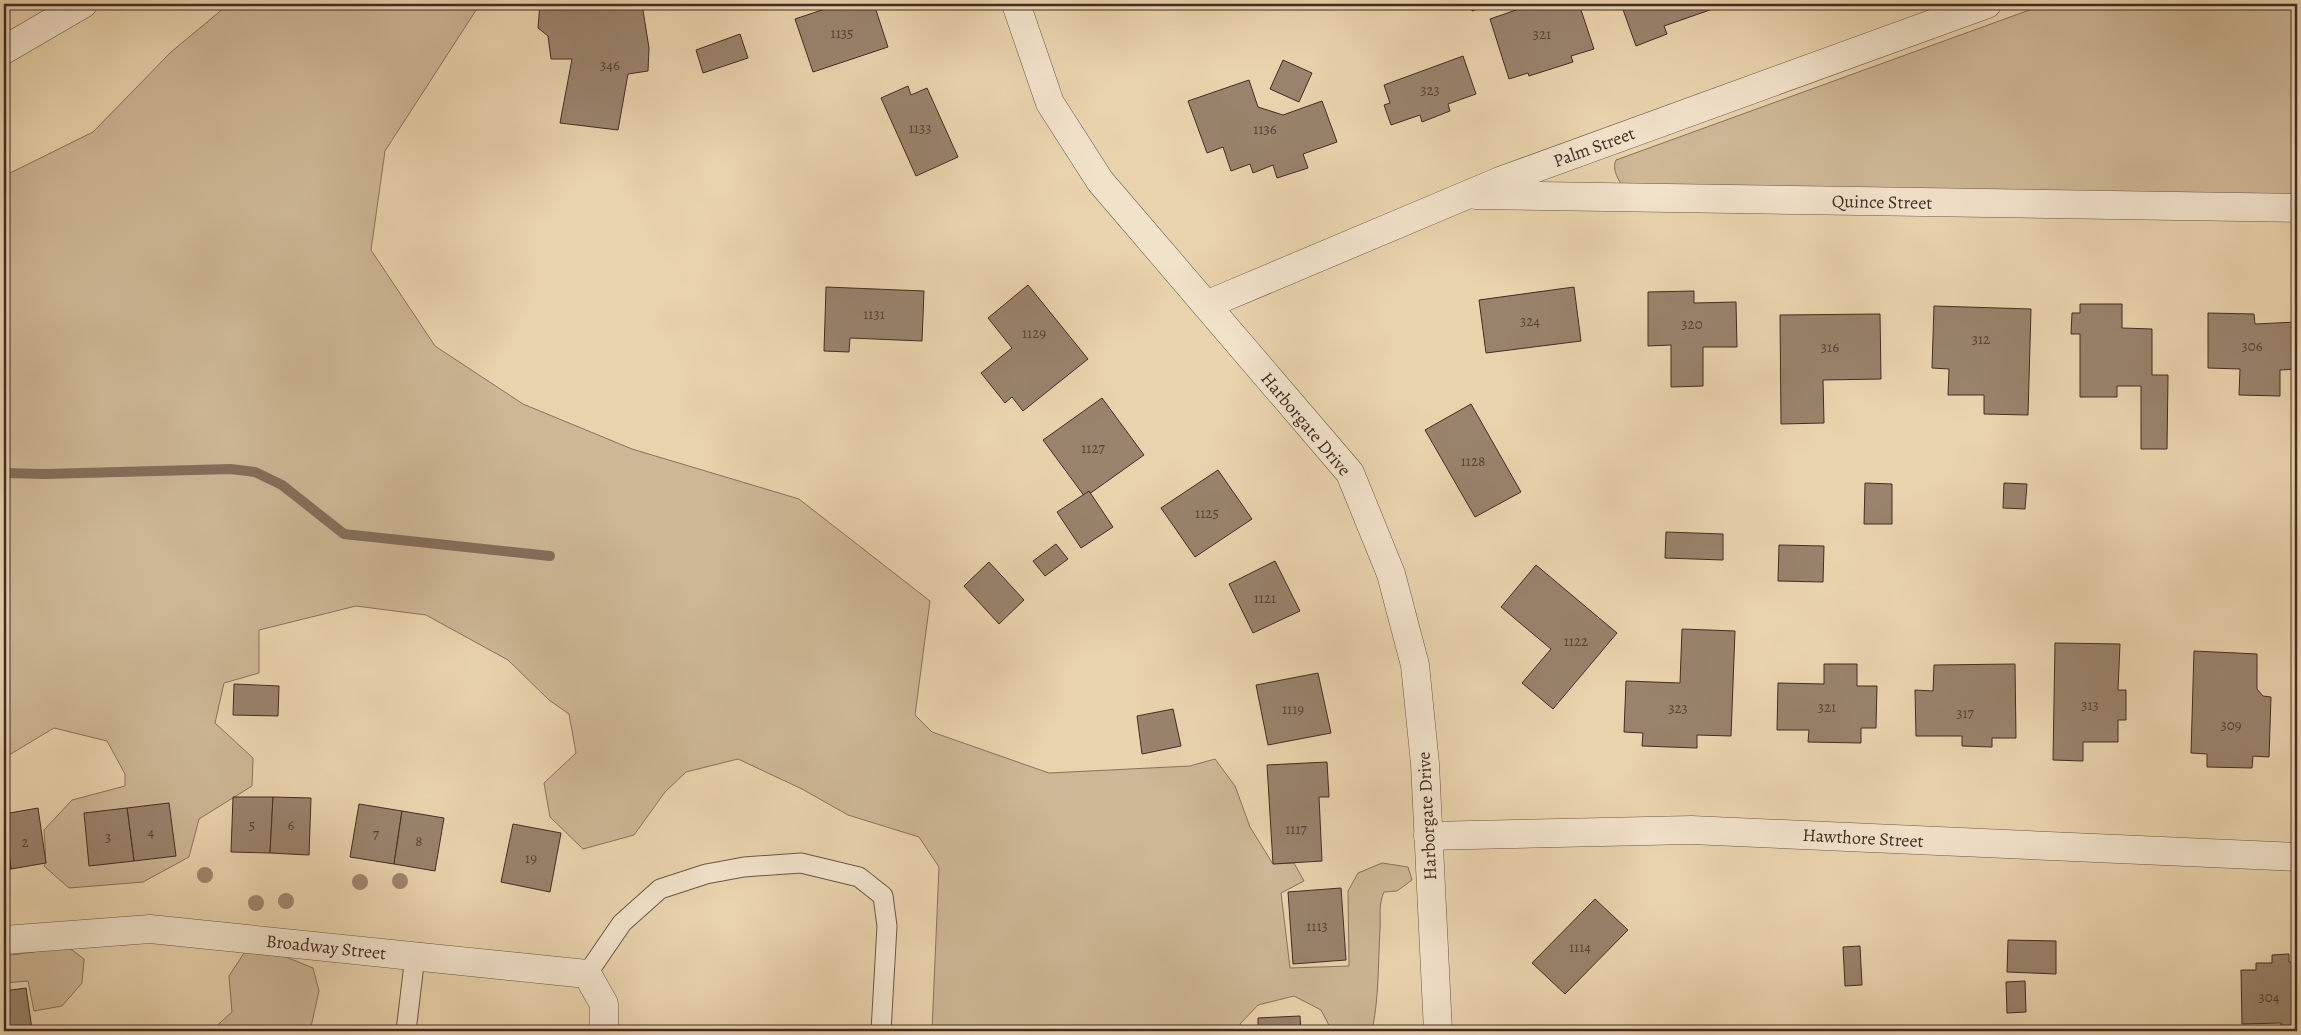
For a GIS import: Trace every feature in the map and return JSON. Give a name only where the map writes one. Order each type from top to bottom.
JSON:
[{"type":"street","points":[[4,50],[83,4]]},
{"type":"street","name":"Harborgate Drive","points":[[1016,4],[1050,103],[1100,181],[1350,473],[1391,574],[1415,665],[1425,764],[1438,1031]]},
{"type":"street","name":"Palm Street","points":[[1206,305],[1466,195],[1987,4]]},
{"type":"street","name":"Quince Street","points":[[1466,195],[2297,208]]},
{"type":"street","name":"Hawthore Street","points":[[1428,836],[1691,830],[2297,857]]},
{"type":"street","name":"Broadway Street","points":[[4,940],[150,929],[587,974]]},
{"type":"street","points":[[587,974],[604,1004],[604,1031]]},
{"type":"lane","points":[[587,974],[622,923],[660,889],[706,874],[735,869],[801,863],[859,878],[883,896],[887,926],[881,1031]]},
{"type":"lane","points":[[406,1031],[415,956]]},
{"type":"shaded area","points":[[235,4],[480,4],[385,151],[371,250],[435,346],[523,404],[632,449],[799,499],[930,601],[915,715],[932,732],[1049,773],[1190,766],[1215,759],[1235,786],[1250,827],[1273,864],[1294,863],[1304,881],[1281,893],[1290,968],[1349,966],[1348,891],[1358,873],[1382,863],[1408,867],[1412,880],[1397,891],[1384,892],[1381,901],[1377,994],[1372,1031],[1332,1031],[1321,1010],[1294,996],[1258,1005],[1240,1024],[1243,1031],[932,1031],[939,867],[919,837],[848,815],[802,789],[738,759],[686,772],[665,792],[634,835],[583,849],[550,817],[544,783],[576,753],[569,714],[549,700],[508,660],[426,615],[356,606],[259,630],[259,673],[224,683],[215,723],[253,758],[252,786],[199,819],[189,857],[143,882],[69,888],[44,866],[46,863],[44,830],[72,800],[125,786],[125,774],[107,741],[54,728],[4,758],[4,176],[93,132],[171,52],[224,8]]},
{"type":"shaded area","points":[[2046,4],[2297,4],[2297,199],[1621,184],[1617,175],[1615,169],[1616,160]]},
{"type":"shaded area","points":[[68,947],[84,959],[82,983],[62,1006],[34,1011],[28,981],[4,983],[4,956]]},
{"type":"shaded area","points":[[246,950],[286,957],[313,968],[319,991],[310,1031],[211,1031],[232,1012],[229,976]]},
{"type":"building","points":[[540,4],[642,4],[649,48],[648,71],[628,74],[618,130],[560,123],[572,59],[551,59],[548,36],[538,28]]},
{"type":"building","points":[[840,4],[874,4],[888,47],[813,72],[795,19]]},
{"type":"building","points":[[1469,4],[1491,4],[1472,11]]},
{"type":"building","points":[[1514,4],[1579,4],[1594,49],[1571,56],[1573,62],[1529,76],[1528,73],[1509,79],[1490,19],[1516,10]]},
{"type":"building","points":[[1621,4],[1727,4],[1664,26],[1667,34],[1636,46]]},
{"type":"building","points":[[740,34],[748,58],[703,73],[696,50]]},
{"type":"building","points":[[1463,56],[1476,94],[1448,104],[1450,111],[1422,122],[1420,115],[1391,125],[1384,105],[1390,103],[1384,85]]},
{"type":"building","points":[[1283,60],[1312,73],[1299,102],[1270,89]]},
{"type":"building","points":[[1249,80],[1258,107],[1283,115],[1322,101],[1337,142],[1303,154],[1308,168],[1277,178],[1273,165],[1253,173],[1250,164],[1231,171],[1223,147],[1207,153],[1188,101]]},
{"type":"building","points":[[908,86],[911,95],[927,88],[958,157],[916,176],[881,98]]},
{"type":"building","points":[[1028,285],[1088,359],[1023,411],[1012,397],[1005,403],[981,373],[1012,348],[988,318]]},
{"type":"building","points":[[826,287],[924,291],[922,341],[850,338],[849,352],[824,351]]},
{"type":"building","points":[[1574,287],[1581,341],[1486,353],[1479,300]]},
{"type":"building","points":[[1694,291],[1694,303],[1736,302],[1737,347],[1703,347],[1703,386],[1671,387],[1671,345],[1648,346],[1648,292]]},
{"type":"building","points":[[2080,304],[2122,304],[2122,328],[2152,329],[2152,375],[2168,375],[2167,449],[2141,449],[2141,386],[2117,386],[2117,397],[2080,397],[2080,334],[2071,334],[2072,313],[2080,313]]},
{"type":"building","points":[[1934,306],[2031,309],[2028,415],[1984,414],[1984,395],[1948,395],[1949,369],[1932,368]]},
{"type":"building","points":[[2208,313],[2254,314],[2255,324],[2297,322],[2297,369],[2280,370],[2280,396],[2239,395],[2240,369],[2208,368]]},
{"type":"building","points":[[1880,314],[1881,379],[1823,380],[1824,423],[1781,424],[1780,315]]},
{"type":"building","points":[[1102,398],[1144,455],[1085,497],[1043,440]]},
{"type":"building","points":[[1471,404],[1521,492],[1475,517],[1425,430]]},
{"type":"building","points":[[1218,470],[1252,519],[1195,557],[1161,508]]},
{"type":"building","points":[[1865,483],[1892,484],[1892,524],[1864,524]]},
{"type":"building","points":[[2004,483],[2027,484],[2025,509],[2003,508]]},
{"type":"building","points":[[1089,491],[1113,527],[1081,548],[1057,512]]},
{"type":"building","points":[[1666,532],[1723,534],[1723,560],[1665,558]]},
{"type":"building","points":[[1056,544],[1068,559],[1045,576],[1033,561]]},
{"type":"building","points":[[1779,545],[1824,546],[1823,582],[1778,581]]},
{"type":"building","points":[[1275,561],[1300,611],[1253,633],[1229,584]]},
{"type":"building","points":[[989,562],[1024,600],[999,624],[964,586]]},
{"type":"building","points":[[1536,565],[1617,633],[1553,709],[1522,683],[1551,649],[1501,607]]},
{"type":"building","points":[[1682,629],[1735,631],[1731,736],[1697,735],[1697,748],[1642,746],[1643,733],[1624,732],[1626,681],[1680,683]]},
{"type":"building","points":[[2055,643],[2120,644],[2118,690],[2126,690],[2126,720],[2118,720],[2118,742],[2083,742],[2083,761],[2053,760]]},
{"type":"building","points":[[2194,651],[2257,654],[2257,689],[2263,696],[2271,697],[2269,757],[2253,756],[2252,768],[2207,767],[2207,754],[2191,753]]},
{"type":"building","points":[[1824,664],[1857,664],[1857,686],[1877,686],[1876,728],[1861,728],[1861,743],[1808,742],[1809,730],[1777,730],[1778,683],[1824,684]]},
{"type":"building","points":[[2015,664],[2016,738],[1992,738],[1992,747],[1962,746],[1962,736],[1916,736],[1915,690],[1933,691],[1934,665]]},
{"type":"building","points":[[1318,673],[1331,733],[1268,745],[1256,685]]},
{"type":"building","points":[[234,684],[279,686],[278,716],[233,715]]},
{"type":"building","points":[[1173,709],[1181,746],[1142,754],[1137,716]]},
{"type":"building","points":[[1327,762],[1329,797],[1319,797],[1322,861],[1273,864],[1267,765]]},
{"type":"building","points":[[233,797],[273,797],[270,853],[231,852]]},
{"type":"building","points":[[273,797],[311,798],[309,855],[270,853]]},
{"type":"building","points":[[169,803],[176,856],[134,861],[127,808]]},
{"type":"building","points":[[359,804],[402,811],[394,864],[350,857]]},
{"type":"building","points":[[38,808],[46,863],[11,869],[4,814]]},
{"type":"building","points":[[127,808],[134,861],[89,866],[84,813]]},
{"type":"building","points":[[402,811],[444,818],[435,871],[394,864]]},
{"type":"building","points":[[4,822],[11,869],[4,870]]},
{"type":"building","points":[[513,824],[561,833],[550,892],[501,882]]},
{"type":"building","points":[[1341,888],[1346,960],[1293,964],[1288,892]]},
{"type":"building","points":[[1595,899],[1628,930],[1565,994],[1532,963]]},
{"type":"building","points":[[2008,940],[2056,941],[2056,974],[2007,972]]},
{"type":"building","points":[[1860,946],[1862,985],[1845,986],[1843,947]]},
{"type":"building","points":[[2289,954],[2289,962],[2297,962],[2297,1031],[2281,1031],[2281,1023],[2242,1024],[2241,970],[2256,970],[2256,963],[2272,963],[2272,955]]},
{"type":"building","points":[[2025,981],[2026,1012],[2007,1013],[2006,982]]},
{"type":"building","points":[[26,988],[32,1029],[44,1027],[45,1031],[4,1031],[4,991]]},
{"type":"building","points":[[1300,1016],[1301,1031],[1258,1031],[1258,1018]]},
{"type":"waterway","points":[[4,473],[45,474],[231,469],[255,472],[282,485],[344,534],[550,556]]}]
